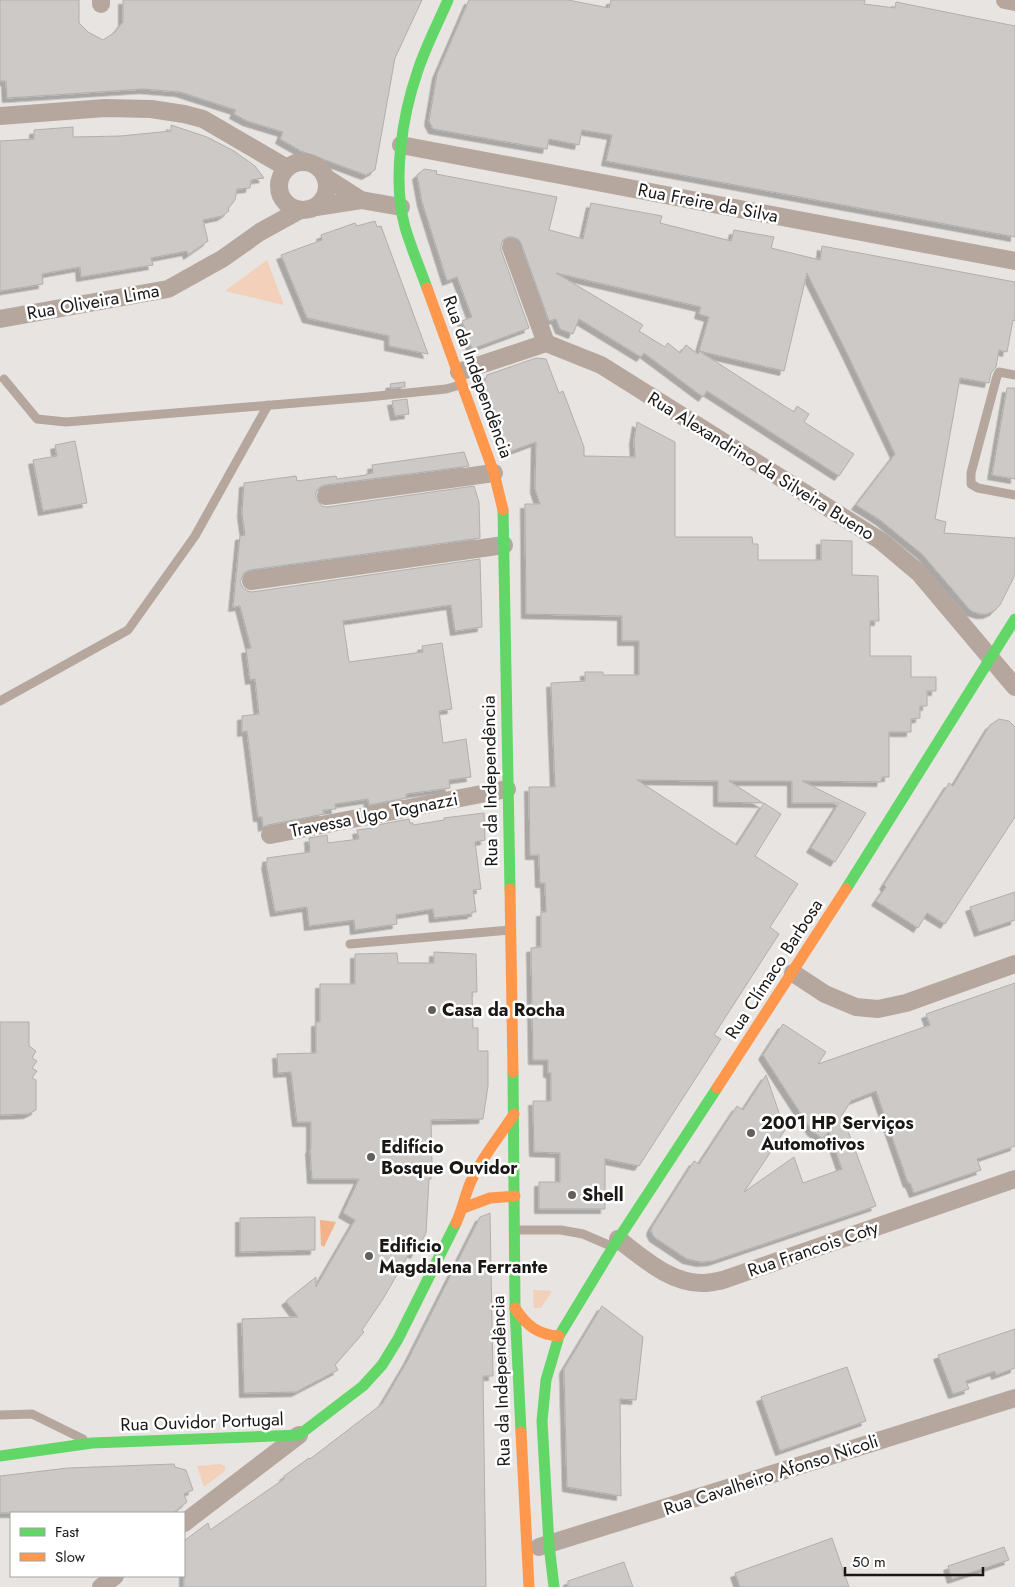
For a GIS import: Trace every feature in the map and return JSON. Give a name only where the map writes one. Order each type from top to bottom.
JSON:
[{"type":"main road","name":"Rua da Independência","points":[[448,0],[416,77],[401,145],[400,207],[494,473],[500,493],[504,518],[507,789],[514,1114],[515,1308],[529,1587]]},
{"type":"main road","name":"Rua Clímaco Barbosa","points":[[559,1336],[616,1243],[793,973],[1015,619]]},
{"type":"main road","name":"Rua Ouvidor Portugal","points":[[0,1456],[92,1444],[299,1435],[363,1386],[382,1365],[398,1339],[463,1208],[465,1193],[477,1168],[514,1114]]},
{"type":"main road","points":[[463,1208],[490,1198],[515,1196]]},
{"type":"main road","points":[[515,1308],[524,1321],[532,1328],[549,1336],[559,1336],[546,1380],[542,1421],[549,1545],[554,1587]]},
{"type":"street","points":[[1005,0],[1015,2]]},
{"type":"street","points":[[0,116],[105,108],[151,108],[184,114],[203,120],[288,168]]},
{"type":"street","name":"Rua Freire da Silva","points":[[401,145],[1015,261]]},
{"type":"street","points":[[309,163],[316,166],[325,178],[326,194],[322,202],[308,209],[283,200],[279,189],[279,181],[282,174],[294,164],[309,163]]},
{"type":"street","name":"Rua Oliveira Lima","points":[[325,178],[361,200]]},
{"type":"street","name":"Rua Oliveira Lima","points":[[260,232],[283,200]]},
{"type":"street","name":"Rua Oliveira Lima","points":[[0,319],[168,288],[222,259],[260,232],[308,209],[361,200],[400,207]]},
{"type":"street","points":[[461,378],[546,343],[511,247]]},
{"type":"street","name":"Rua Alexandrino da Silveira Bueno","points":[[546,343],[601,365],[881,541],[919,573],[1015,687]]},
{"type":"street","points":[[326,496],[494,473]]},
{"type":"street","points":[[251,581],[504,545]]},
{"type":"street","name":"Travessa Ugo Tognazzi","points":[[270,835],[507,789]]},
{"type":"street","points":[[793,973],[825,994],[856,1007],[878,1009],[906,1003],[1015,964]]},
{"type":"street","name":"Rua Francois Coty","points":[[616,1243],[677,1278],[704,1283],[730,1278],[1015,1179]]},
{"type":"street","name":"Rua Cavalheiro Afonso Nicoli","points":[[526,1550],[549,1545],[1015,1398]]},
{"type":"street","points":[[185,1522],[299,1435]]},
{"type":"street","points":[[100,1587],[114,1577]]},
{"type":"lane","points":[[1015,375],[999,372],[997,376],[971,474],[971,484],[978,488],[1015,495]]},
{"type":"lane","points":[[4,379],[37,419],[66,422],[446,389],[461,378]]},
{"type":"lane","points":[[0,701],[128,630],[195,536],[268,405]]},
{"type":"lane","points":[[350,944],[511,930]]},
{"type":"lane","points":[[515,1230],[561,1230],[616,1243]]},
{"type":"lane","points":[[0,1415],[32,1414],[92,1444]]},
{"type":"shaded area","points":[[267,260],[284,305],[225,291]]},
{"type":"shaded area","points":[[320,1220],[336,1222],[324,1247],[321,1245]]},
{"type":"shaded area","points":[[533,1290],[552,1291],[541,1308],[534,1308]]},
{"type":"shaded area","points":[[220,1464],[225,1466],[225,1471],[204,1487],[197,1466]]},
{"type":"building","points":[[0,0],[79,0],[79,23],[88,32],[103,40],[115,32],[123,22],[123,0],[422,0],[395,58],[375,170],[366,175],[301,151],[280,139],[283,132],[247,121],[234,114],[236,110],[180,92],[144,89],[7,98],[6,81],[0,81]]},
{"type":"building","points":[[469,0],[568,0],[609,8],[611,0],[865,0],[864,4],[895,8],[896,2],[1015,26],[1015,237],[606,161],[612,135],[582,130],[579,145],[549,139],[547,149],[433,129],[429,121],[437,74]]},
{"type":"building","points":[[171,125],[207,137],[234,151],[255,166],[264,178],[251,180],[250,188],[237,189],[235,200],[228,209],[229,211],[222,216],[203,220],[208,241],[188,255],[187,251],[151,258],[153,265],[81,277],[80,267],[42,274],[43,284],[0,291],[0,141],[34,139],[34,130],[73,127],[73,137],[120,136],[171,131]]},
{"type":"building","points":[[424,169],[437,171],[436,174],[557,197],[549,230],[583,239],[591,203],[662,216],[660,223],[731,241],[734,230],[774,237],[771,248],[820,260],[822,246],[1015,282],[1015,321],[1013,320],[1007,352],[999,350],[996,367],[991,373],[989,383],[960,378],[935,519],[946,522],[944,533],[1015,538],[1015,575],[1000,605],[994,611],[987,614],[971,611],[922,554],[880,520],[856,505],[895,454],[807,273],[784,371],[699,351],[794,412],[797,406],[809,414],[804,422],[854,454],[839,476],[707,391],[703,397],[644,353],[641,357],[579,319],[573,334],[560,329],[556,319],[549,321],[521,243],[513,237],[503,240],[501,250],[529,328],[472,349],[462,321],[472,317],[457,277],[447,281],[422,202],[417,175]],"holes":[[[556,273],[701,307],[699,314],[709,317],[698,354],[686,345],[680,353],[668,343],[665,347],[639,331],[643,325]]]},
{"type":"building","points":[[375,221],[377,227],[381,226],[428,354],[389,346],[389,336],[307,318],[281,255],[322,240],[321,235],[355,223],[357,226]]},
{"type":"building","points":[[536,358],[546,359],[559,393],[563,391],[584,447],[584,456],[635,457],[634,440],[637,422],[675,442],[675,537],[752,537],[753,544],[758,544],[758,560],[821,560],[821,540],[852,541],[852,575],[878,576],[879,621],[870,621],[870,656],[911,656],[911,677],[936,677],[936,691],[927,691],[927,706],[920,706],[920,718],[911,719],[911,732],[889,732],[889,777],[882,777],[881,782],[802,781],[866,813],[835,862],[811,848],[839,803],[792,803],[792,781],[729,781],[763,803],[718,802],[718,781],[637,780],[737,845],[764,803],[781,814],[755,856],[798,884],[770,927],[779,934],[714,1035],[721,1039],[639,1166],[605,1159],[605,1209],[539,1209],[539,1182],[560,1182],[560,1153],[534,1152],[533,1101],[551,1101],[551,1073],[548,1073],[548,1060],[533,1060],[531,948],[541,947],[541,912],[546,912],[545,883],[540,883],[539,855],[530,855],[529,787],[555,787],[551,683],[585,681],[585,672],[603,672],[603,675],[639,675],[639,641],[622,641],[622,616],[526,614],[525,504],[540,504],[535,489],[536,442],[509,452],[484,384],[487,375]]},
{"type":"building","points":[[405,382],[405,387],[391,388],[390,384]]},
{"type":"building","points":[[1007,388],[1015,388],[1015,479],[992,475]]},
{"type":"building","points":[[407,399],[409,414],[395,416],[392,401]]},
{"type":"building","points":[[75,441],[87,503],[43,511],[33,460],[57,456],[55,445]]},
{"type":"building","points":[[464,452],[469,466],[325,485],[316,492],[316,498],[322,506],[327,507],[474,486],[479,502],[480,538],[250,570],[244,573],[240,582],[243,588],[252,592],[480,559],[482,627],[455,631],[451,605],[343,621],[349,662],[423,652],[422,646],[442,643],[452,709],[439,711],[443,743],[466,739],[471,777],[449,780],[450,788],[406,794],[406,798],[369,805],[368,799],[335,804],[336,809],[323,810],[324,814],[263,827],[262,817],[258,817],[247,731],[242,732],[242,716],[259,714],[255,679],[250,680],[246,649],[251,648],[240,606],[233,607],[240,536],[245,535],[242,513],[244,483],[296,476],[297,481],[336,476],[337,479],[366,475],[373,473],[372,465]]},
{"type":"building","points":[[999,719],[1009,721],[1015,727],[1015,817],[945,924],[927,913],[918,928],[876,901],[886,887],[884,885],[949,783],[953,786],[990,725]]},
{"type":"building","points":[[484,813],[485,840],[475,842],[481,889],[473,890],[476,912],[472,912],[472,914],[434,918],[433,909],[396,915],[397,924],[355,930],[354,920],[309,926],[307,907],[275,912],[266,863],[267,858],[310,852],[309,838],[327,835],[328,843],[359,839],[357,830],[372,828],[372,826],[409,819],[413,825],[444,820],[444,818]]},
{"type":"building","points":[[1015,892],[1015,920],[979,932],[970,907]]},
{"type":"building","points":[[434,952],[476,954],[477,992],[472,992],[473,1028],[478,1028],[478,1051],[488,1051],[488,1086],[483,1119],[431,1120],[432,1165],[431,1179],[429,1179],[426,1233],[415,1254],[410,1252],[383,1299],[362,1330],[364,1332],[335,1365],[338,1370],[296,1392],[244,1393],[242,1319],[298,1317],[286,1301],[316,1277],[316,1287],[355,1220],[343,1213],[359,1179],[312,1179],[311,1122],[297,1122],[291,1072],[278,1073],[277,1054],[316,1053],[316,1022],[320,1022],[320,984],[355,984],[355,954],[397,953],[398,963],[434,963]]},
{"type":"building","points":[[1015,983],[1015,1146],[977,1159],[981,1170],[914,1193],[910,1183],[908,1183],[876,1091],[851,1101],[842,1115],[876,1206],[713,1261],[701,1262],[687,1259],[654,1237],[651,1231],[652,1227],[694,1161],[699,1164],[737,1106],[743,1110],[766,1075],[785,1130],[744,1192],[794,1157],[803,1183],[842,1169],[829,1132],[822,1138],[812,1131],[763,1055],[783,1024],[826,1052],[818,1064],[930,1025],[926,1014]]},
{"type":"building","points":[[0,1022],[29,1022],[29,1046],[36,1051],[32,1058],[37,1061],[32,1068],[37,1071],[32,1078],[36,1080],[36,1110],[28,1114],[0,1115]]},
{"type":"building","points":[[490,1213],[493,1376],[483,1376],[486,1587],[184,1587],[185,1540],[208,1523],[210,1530],[284,1479],[284,1476],[310,1459],[382,1404],[408,1360],[480,1217]]},
{"type":"building","points":[[315,1217],[315,1250],[240,1252],[240,1218]]},
{"type":"building","points":[[602,1306],[643,1337],[636,1400],[620,1399],[621,1496],[567,1487],[564,1369]]},
{"type":"building","points":[[1015,1329],[1015,1368],[996,1375],[995,1371],[966,1381],[969,1389],[953,1394],[938,1355]]},
{"type":"building","points":[[847,1367],[866,1421],[780,1451],[761,1397]]},
{"type":"building","points":[[174,1464],[175,1467],[186,1470],[193,1490],[184,1494],[187,1502],[174,1512],[0,1513],[0,1476],[68,1468]]},
{"type":"building","points":[[832,1538],[849,1587],[740,1587],[735,1573]]},
{"type":"building","points":[[1004,1547],[1009,1560],[952,1579],[948,1566]]},
{"type":"building","points":[[624,1562],[633,1587],[568,1587],[568,1581]]},
{"type":"traffic: fast","points":[[427,288],[405,227],[401,209],[399,169],[403,127],[412,88],[428,43],[448,0]]},
{"type":"traffic: fast","points":[[503,510],[510,889]]},
{"type":"traffic: fast","points":[[846,889],[1015,619]]},
{"type":"traffic: fast","points":[[513,1072],[515,1308],[521,1432]]},
{"type":"traffic: fast","points":[[554,1587],[549,1545],[542,1421],[546,1380],[559,1336],[613,1247],[717,1088]]},
{"type":"traffic: fast","points":[[0,1456],[92,1443],[299,1435],[363,1386],[382,1365],[398,1339],[456,1223]]},
{"type":"traffic: slow","points":[[427,288],[494,473],[503,510]]},
{"type":"traffic: slow","points":[[510,889],[513,1072]]},
{"type":"traffic: slow","points":[[717,1088],[846,889]]},
{"type":"traffic: slow","points":[[456,1223],[476,1171],[514,1114]]},
{"type":"traffic: slow","points":[[463,1208],[490,1198],[515,1196]]},
{"type":"traffic: slow","points":[[515,1308],[533,1328],[545,1334],[559,1336]]},
{"type":"traffic: slow","points":[[521,1432],[529,1587]]},
{"type":"place","name":"Casa da Rocha","points":[[432,1010]]},
{"type":"place","name":"2001 HP Serviços Automotivos","points":[[751,1133]]},
{"type":"place","name":"Edifício Bosque Ouvidor","points":[[371,1157]]},
{"type":"place","name":"Shell","points":[[572,1195]]},
{"type":"place","name":"Edificio Magdalena Ferrante","points":[[369,1256]]}]
